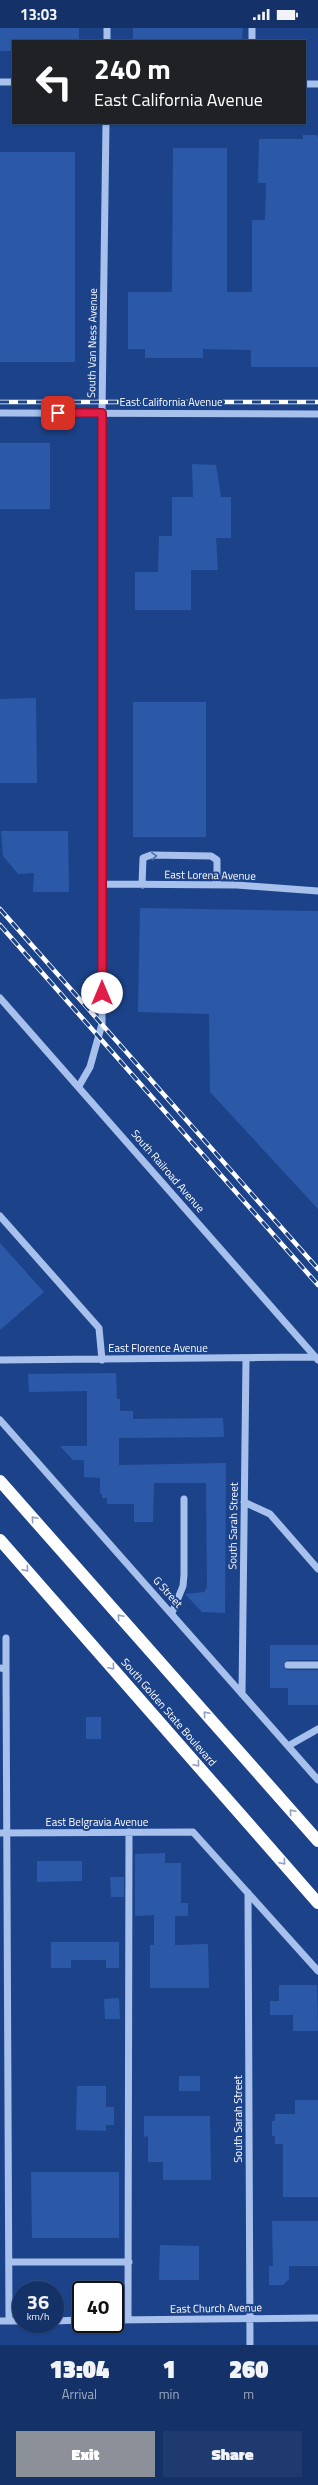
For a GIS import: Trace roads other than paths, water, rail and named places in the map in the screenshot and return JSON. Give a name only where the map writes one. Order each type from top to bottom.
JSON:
[{"type":"highway","points":[[0,1481],[318,1841]]},
{"type":"highway","name":"South Golden State Boulevard","points":[[0,1540],[318,1903]]},
{"type":"street","points":[[107,28],[107,40]]},
{"type":"street","points":[[252,28],[252,40]]},
{"type":"street","points":[[0,82],[12,82]]},
{"type":"street","points":[[306,84],[318,84]]},
{"type":"street","name":"South Van Ness Avenue","points":[[79,1086],[90,1067],[102,1024],[102,413],[106,124]]},
{"type":"street","name":"East California Avenue","points":[[0,413],[318,414]]},
{"type":"street","points":[[142,885],[143,858],[151,855],[211,856],[217,860],[217,885]]},
{"type":"street","name":"East Lorena Avenue","points":[[101,884],[217,885],[318,891]]},
{"type":"street","name":"South Railroad Avenue","points":[[0,998],[79,1086],[317,1359]]},
{"type":"street","points":[[0,1216],[100,1328],[102,1360]]},
{"type":"street","name":"South Sarah Street","points":[[242,1694],[246,1359]]},
{"type":"street","name":"East Florence Avenue","points":[[0,1360],[317,1359]]},
{"type":"street","name":"G Street","points":[[0,1420],[318,1780]]},
{"type":"street","points":[[172,1613],[183,1586],[184,1499]]},
{"type":"street","points":[[244,1502],[270,1514],[318,1569]]},
{"type":"street","points":[[0,2321],[9,2321],[10,2262],[8,1833],[3,1669],[6,1638]]},
{"type":"street","points":[[288,1665],[318,1665]]},
{"type":"street","points":[[288,1746],[318,1729]]},
{"type":"street","points":[[128,2320],[129,1832]]},
{"type":"street","name":"East Belgravia Avenue","points":[[0,1833],[193,1832],[248,1893]]},
{"type":"street","points":[[248,1893],[318,1971]]},
{"type":"street","name":"South Sarah Street","points":[[248,1893],[250,2345]]},
{"type":"street","points":[[10,2262],[129,2262]]},
{"type":"street","name":"East Church Avenue","points":[[124,2320],[318,2318]]},
{"type":"railway","points":[[0,402],[318,402]]},
{"type":"railway","points":[[0,909],[318,1269]]},
{"type":"railway","points":[[0,925],[318,1285]]}]
